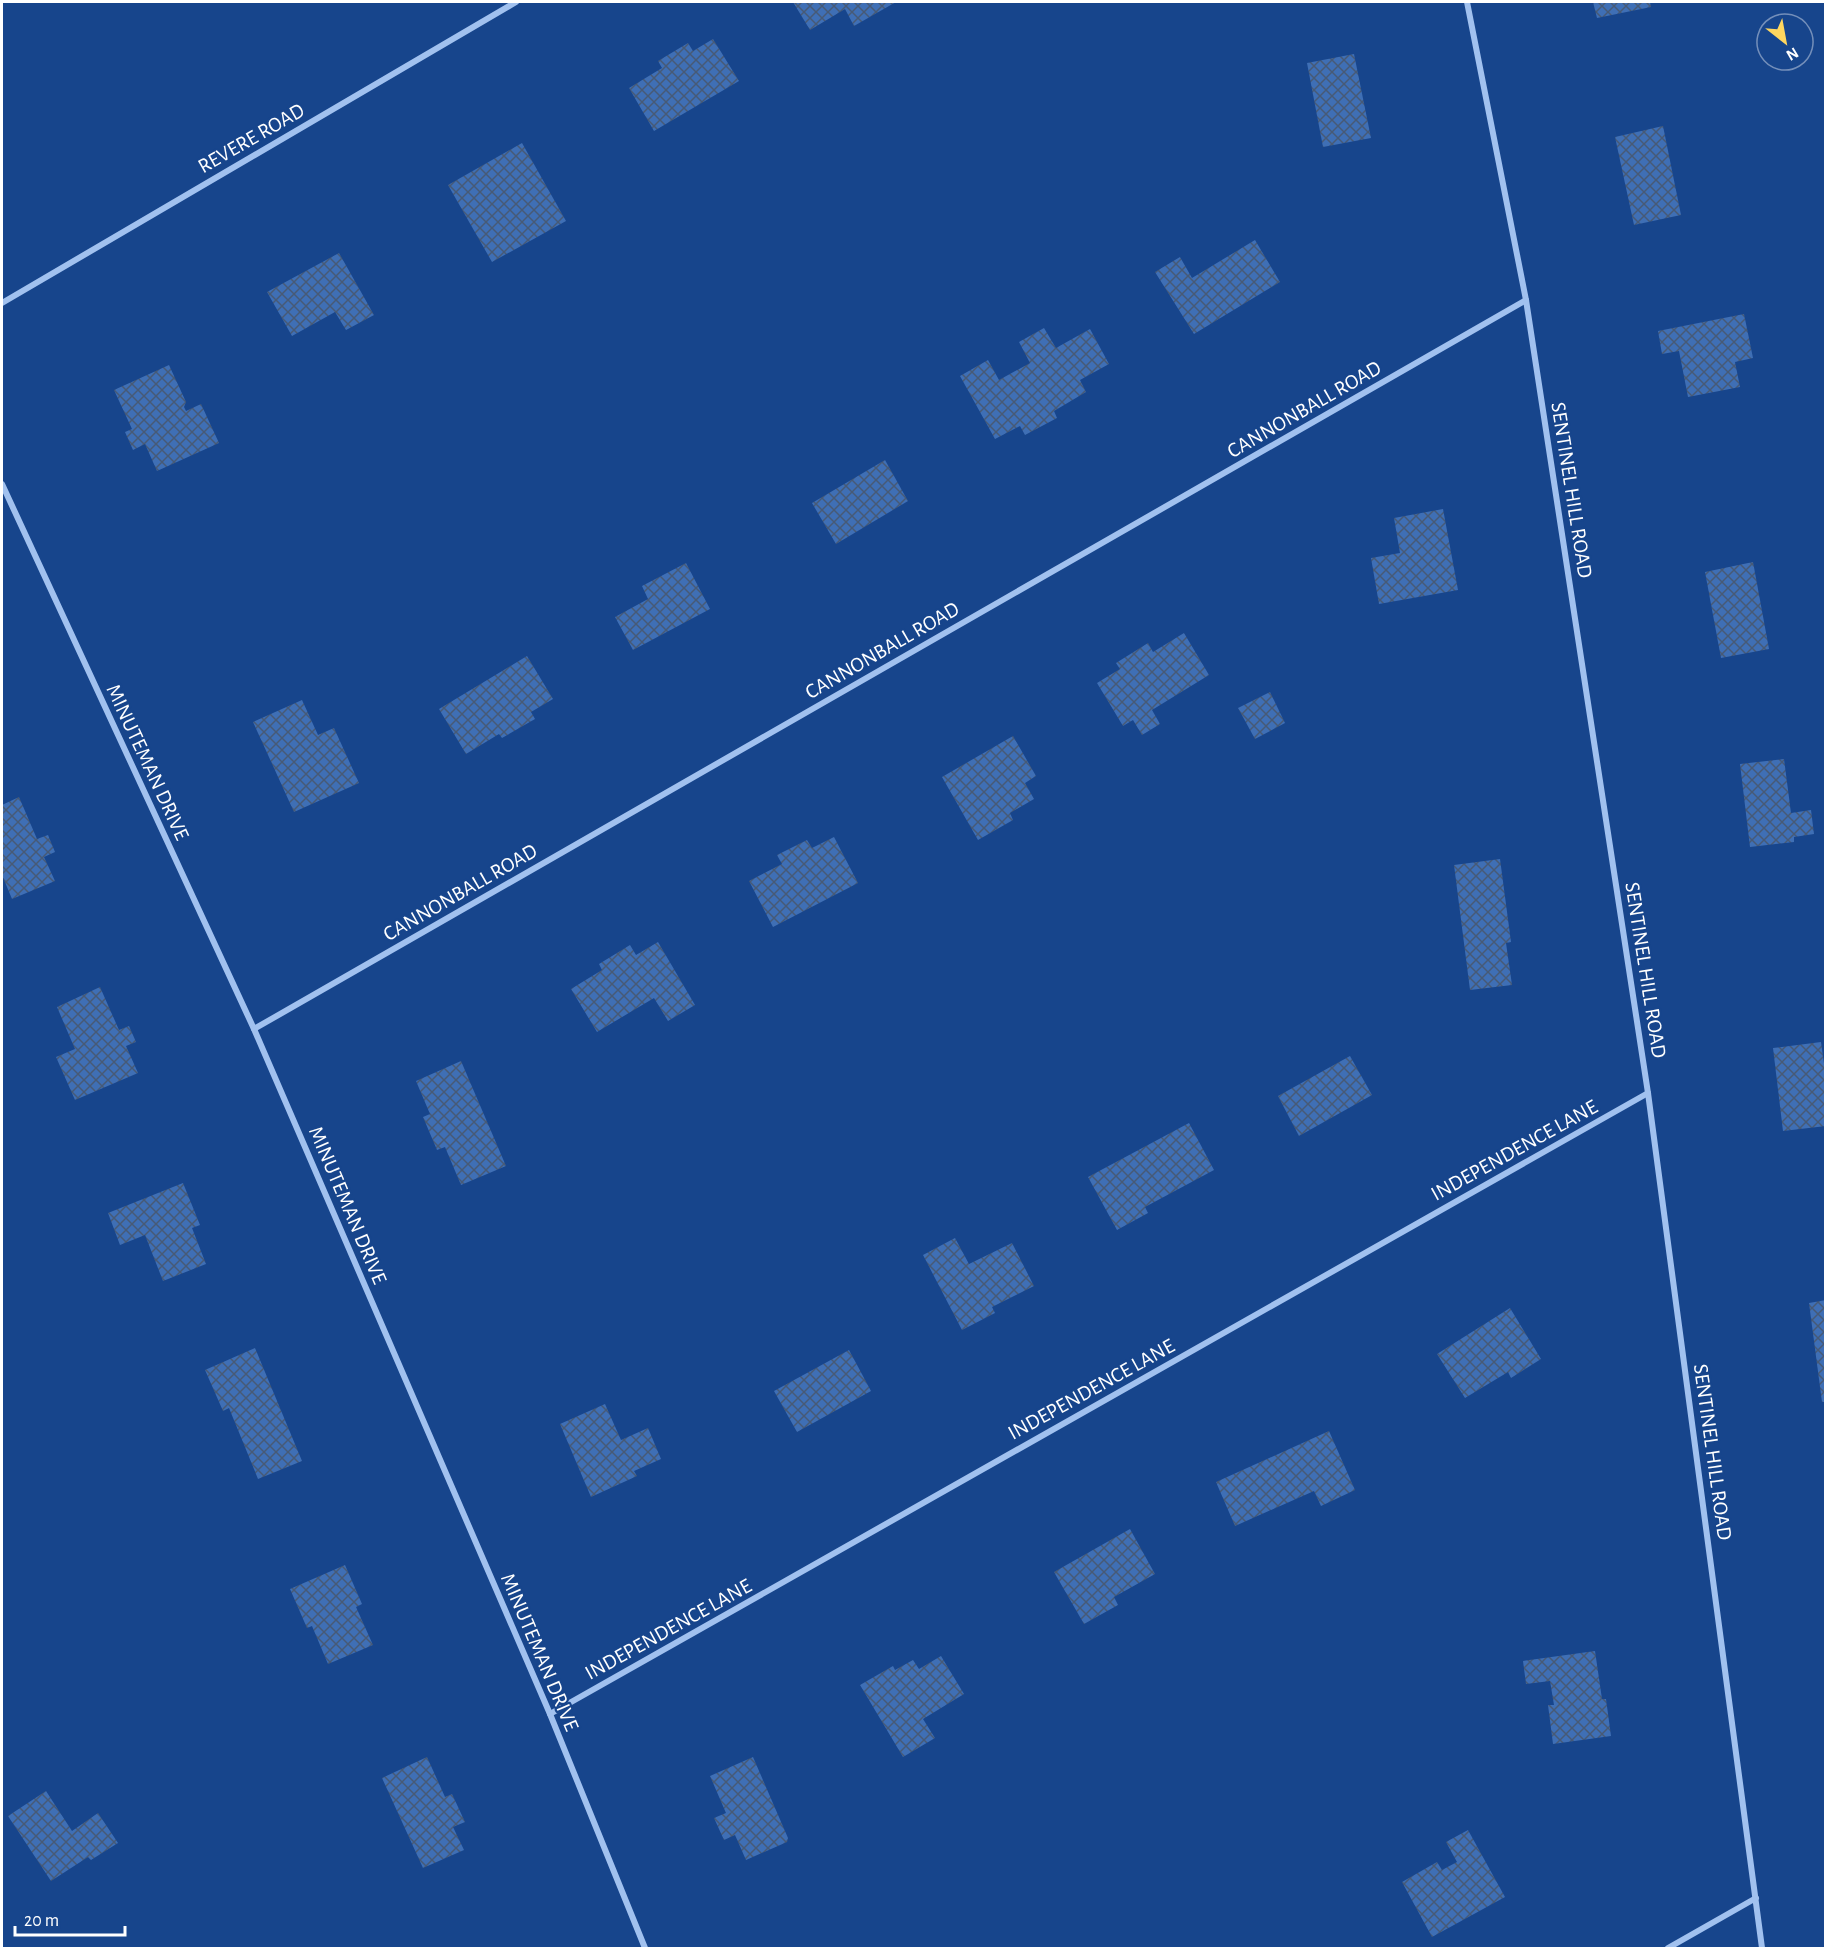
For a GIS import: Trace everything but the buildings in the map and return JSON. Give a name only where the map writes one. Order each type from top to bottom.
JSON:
[{"type":"street","name":"REVERE ROAD","points":[[2,303],[516,2]]},
{"type":"street","name":"SENTINEL HILL ROAD","points":[[1467,2],[1526,300],[1648,1093],[1762,1948]]},
{"type":"street","name":"CANNONBALL ROAD","points":[[254,1029],[1526,300]]},
{"type":"street","name":"MINUTEMAN DRIVE","points":[[2,484],[254,1029],[550,1714],[645,1948]]},
{"type":"street","name":"INDEPENDENCE LANE","points":[[550,1714],[1648,1093]]},
{"type":"street","points":[[1668,1948],[1756,1898]]}]
